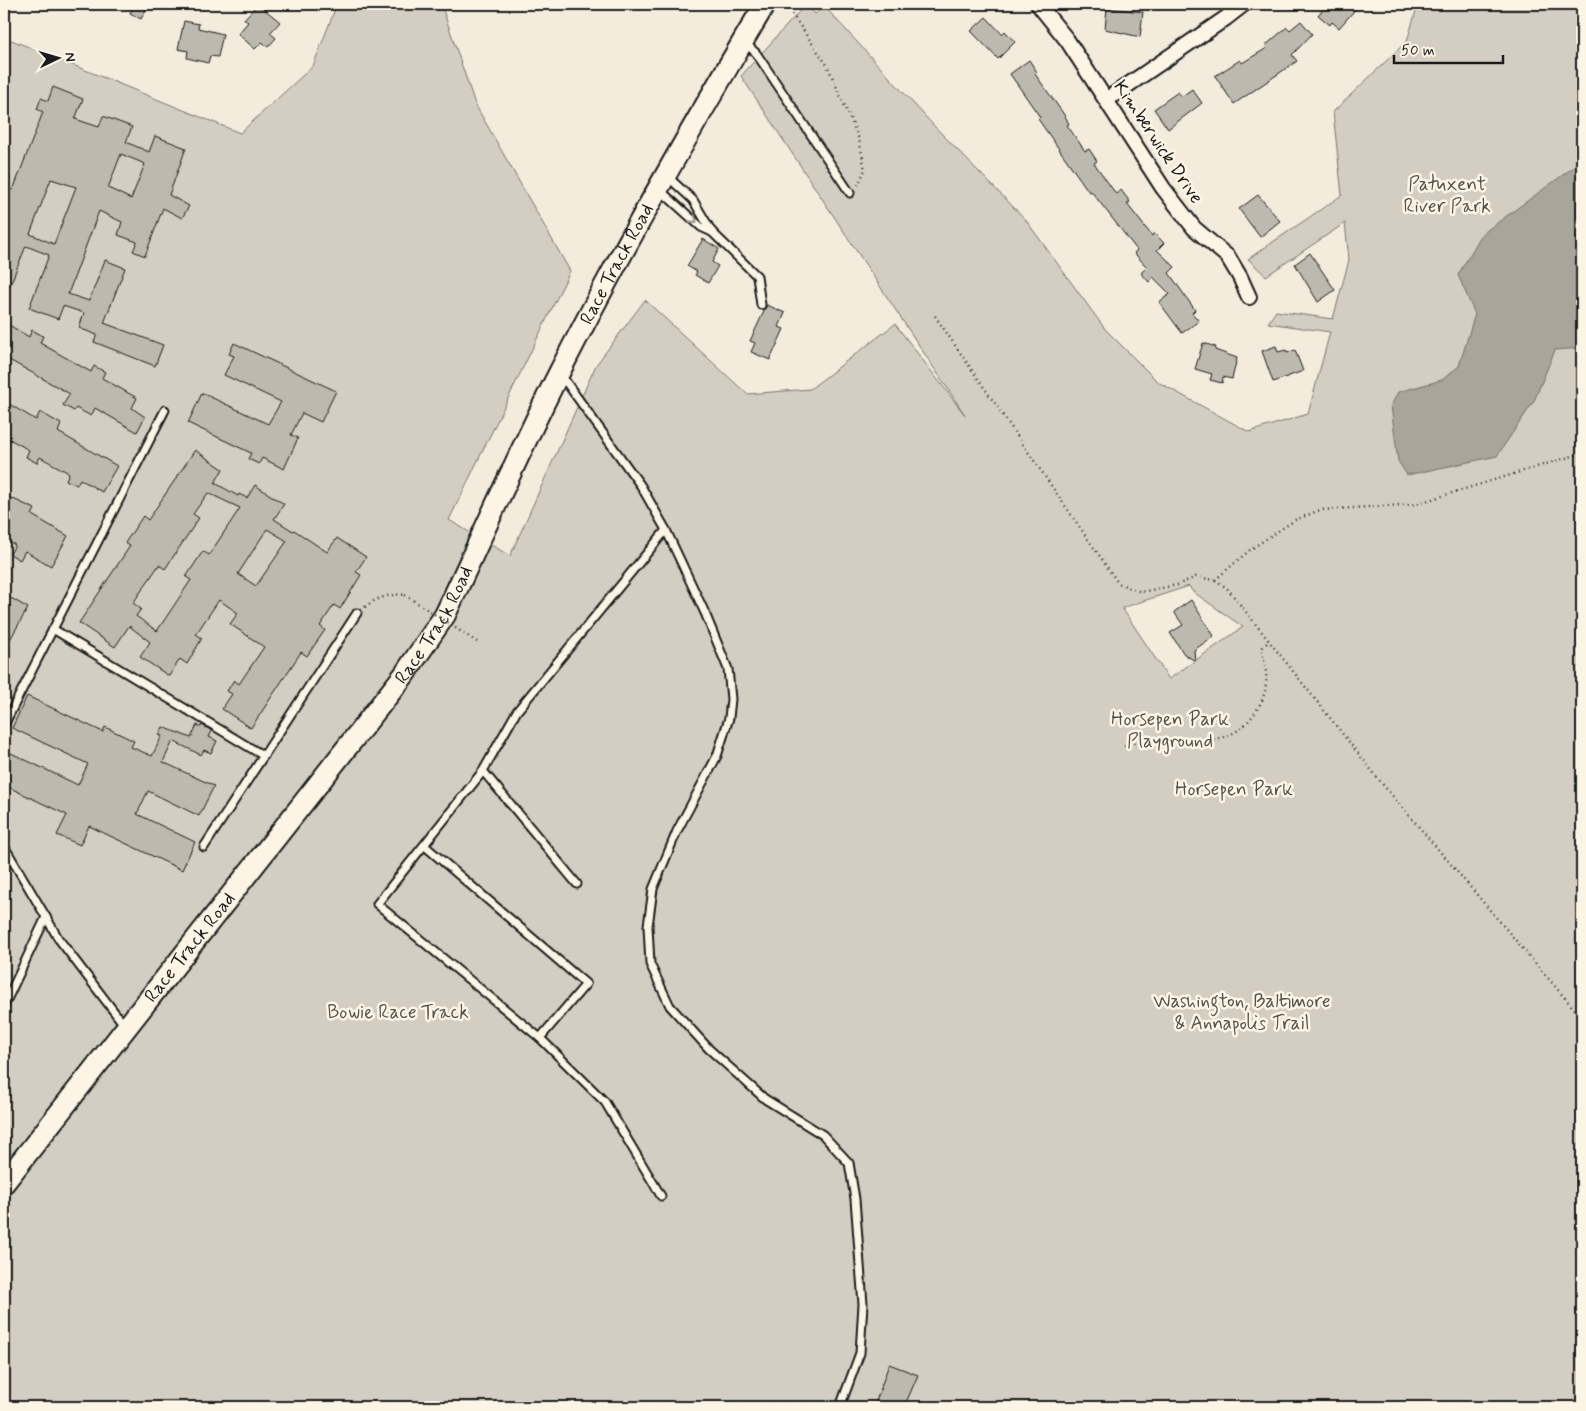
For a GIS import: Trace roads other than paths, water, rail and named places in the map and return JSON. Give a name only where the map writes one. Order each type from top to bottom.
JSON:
[{"type":"street","name":"Race Track Road","points":[[4,1183],[404,675],[431,637],[444,615],[560,372],[601,293],[661,181],[741,40],[765,4]]},
{"type":"street","name":"Kimberwick Drive","points":[[1038,4],[1066,40],[1137,151],[1189,222],[1228,256],[1240,276],[1249,297]]},
{"type":"street","points":[[1106,100],[1244,4]]},
{"type":"lane","points":[[741,40],[756,53],[850,193]]},
{"type":"lane","points":[[661,181],[701,227],[712,232]]},
{"type":"lane","points":[[661,181],[693,200],[712,232],[757,276],[761,305]]},
{"type":"lane","points":[[560,372],[641,486],[666,530],[705,613],[728,670],[731,699],[729,718],[717,756],[677,831],[653,889],[648,926],[650,964],[670,1006],[709,1049],[765,1099],[823,1135],[849,1163],[855,1199],[864,1304],[860,1353],[840,1407]]},
{"type":"lane","points":[[4,725],[165,410]]},
{"type":"lane","points":[[662,1196],[605,1102],[540,1038],[377,904],[483,771],[517,711],[666,530]]},
{"type":"lane","points":[[204,847],[357,613]]},
{"type":"lane","points":[[53,629],[264,756]]},
{"type":"lane","points":[[483,771],[577,884]]},
{"type":"lane","points":[[4,846],[58,938],[126,1028]]},
{"type":"lane","points":[[425,846],[586,984],[540,1038]]},
{"type":"lane","points":[[4,1006],[46,917]]},
{"type":"park label","name":"Patuxent River Park","points":[[1447,195]]},
{"type":"park label","name":"Horsepen Park Playground","points":[[1170,730]]},
{"type":"park label","name":"Horsepen Park","points":[[1234,789]]},
{"type":"park label","name":"Bowie Race Track","points":[[398,1012]]},
{"type":"park label","name":"Washington, Baltimore & Annapolis Trail","points":[[1242,1012]]}]
